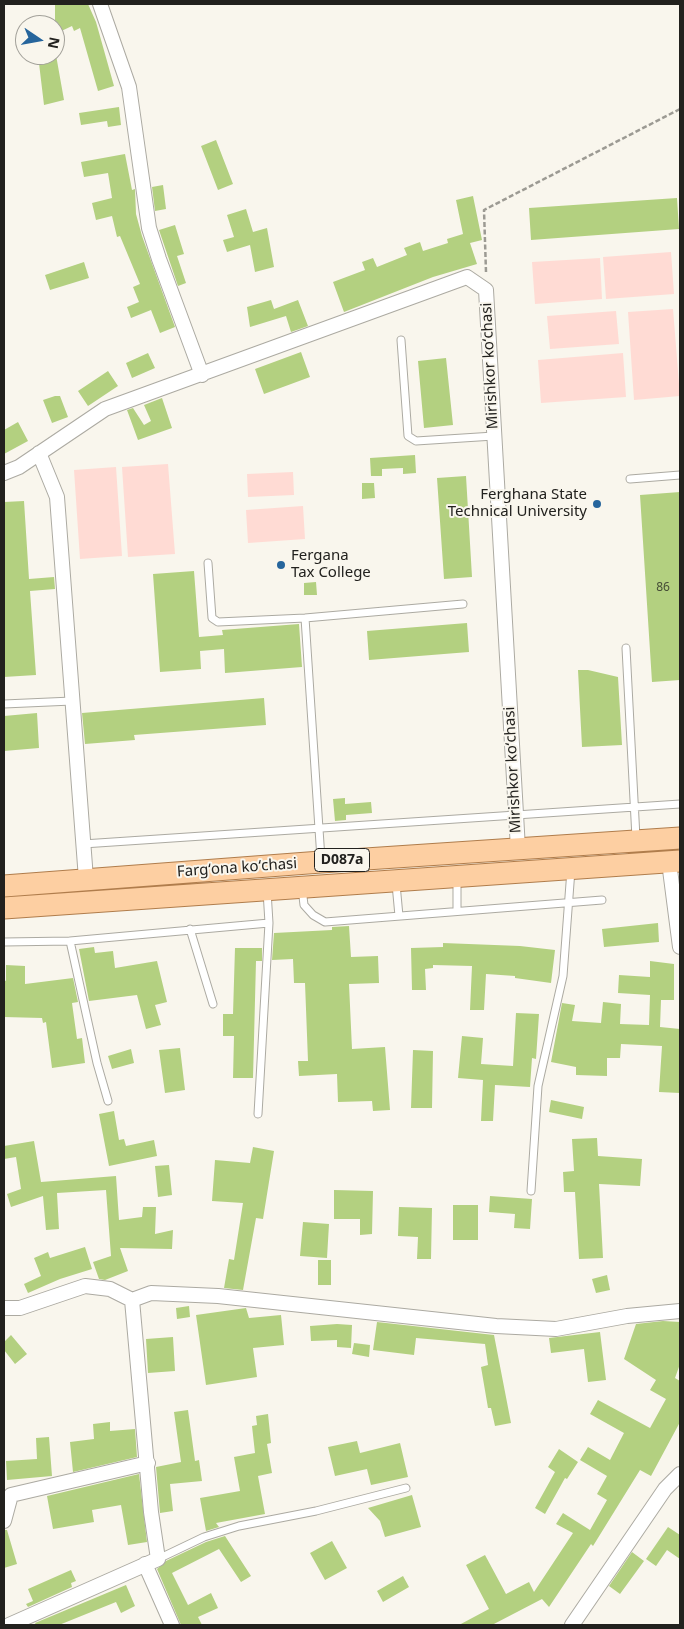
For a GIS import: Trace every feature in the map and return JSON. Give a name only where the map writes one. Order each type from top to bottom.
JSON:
[{"type":"main road","name":"Fargʻona koʻchasi","points":[[4,886],[680,838]]},
{"type":"main road","points":[[431,856],[433,878]]},
{"type":"main road","name":"Fargʻona koʻchasi","points":[[4,908],[675,861]]},
{"type":"street","points":[[100,4],[129,87],[149,228],[158,259],[202,376]]},
{"type":"street","name":"Mirishkor koʻchasi","points":[[4,473],[19,467],[105,409],[202,376],[467,278],[486,290],[518,849]]},
{"type":"street","points":[[39,454],[57,497],[86,880]]},
{"type":"street","points":[[675,861],[680,947]]},
{"type":"street","points":[[4,1308],[20,1308],[85,1286],[110,1289],[132,1300],[150,1293],[218,1296],[496,1326],[556,1329],[627,1316],[680,1311]]},
{"type":"street","points":[[132,1300],[148,1463],[152,1561],[172,1625]]},
{"type":"street","points":[[4,1521],[11,1495],[148,1463]]},
{"type":"street","points":[[572,1625],[665,1489],[680,1474]]},
{"type":"street","points":[[9,1625],[152,1561]]},
{"type":"lane","points":[[401,340],[408,436],[416,441],[494,436]]},
{"type":"lane","points":[[630,479],[680,475]]},
{"type":"lane","points":[[208,563],[212,618],[218,622],[305,618],[463,604]]},
{"type":"lane","points":[[305,618],[321,862]]},
{"type":"lane","points":[[626,648],[636,841]]},
{"type":"lane","points":[[4,704],[72,701]]},
{"type":"lane","points":[[83,844],[680,804]]},
{"type":"lane","points":[[531,1191],[538,1086],[563,976],[571,868]]},
{"type":"lane","points":[[456,911],[457,876]]},
{"type":"lane","points":[[395,881],[399,916]]},
{"type":"lane","points":[[302,887],[304,905],[313,916],[326,922],[602,900]]},
{"type":"lane","points":[[258,1114],[269,923],[267,890]]},
{"type":"lane","points":[[4,942],[70,941],[269,923]]},
{"type":"lane","points":[[190,929],[213,1004]]},
{"type":"lane","points":[[70,941],[97,1063],[108,1101]]},
{"type":"lane","points":[[152,1561],[204,1537],[239,1526],[316,1512],[406,1488]]},
{"type":"path","points":[[486,290],[484,210],[680,109]]},
{"type":"shaded area","points":[[671,252],[674,294],[606,299],[603,257]]},
{"type":"shaded area","points":[[600,258],[602,299],[535,304],[532,262]]},
{"type":"shaded area","points":[[673,309],[680,396],[634,400],[628,312]]},
{"type":"shaded area","points":[[616,311],[619,344],[550,349],[547,316]]},
{"type":"shaded area","points":[[623,353],[626,397],[541,403],[538,360]]},
{"type":"shaded area","points":[[168,464],[175,554],[128,557],[122,467]]},
{"type":"shaded area","points":[[116,467],[122,556],[80,559],[74,470]]},
{"type":"shaded area","points":[[293,472],[294,495],[248,497],[247,474]]},
{"type":"shaded area","points":[[303,506],[305,539],[248,543],[246,510]]},
{"type":"building","points":[[88,4],[96,22],[114,86],[98,91],[80,28],[74,31],[72,26],[65,29],[65,15],[55,15],[55,5]]},
{"type":"building","points":[[39,65],[58,65],[64,100],[44,105]]},
{"type":"building","points":[[119,107],[121,125],[108,127],[107,121],[81,125],[79,113]]},
{"type":"building","points":[[216,140],[233,184],[218,190],[201,146]]},
{"type":"building","points":[[125,154],[132,190],[135,189],[136,214],[142,236],[175,327],[160,333],[151,310],[131,318],[127,307],[139,302],[133,287],[140,284],[120,236],[117,237],[112,216],[96,220],[92,203],[112,198],[108,173],[84,177],[81,162]]},
{"type":"building","points":[[163,185],[166,209],[155,211],[152,187]]},
{"type":"building","points":[[473,196],[482,240],[470,243],[477,264],[433,277],[344,312],[333,282],[365,270],[362,262],[373,258],[377,267],[407,255],[404,248],[420,242],[423,251],[448,243],[447,239],[463,234],[456,200]]},
{"type":"building","points":[[677,198],[679,229],[531,240],[529,208]]},
{"type":"building","points":[[246,209],[253,232],[267,228],[274,267],[255,272],[250,245],[227,252],[223,240],[234,237],[227,215]]},
{"type":"building","points":[[175,225],[184,254],[177,256],[186,283],[178,286],[159,230]]},
{"type":"building","points":[[84,262],[89,278],[50,290],[45,275]]},
{"type":"building","points":[[271,300],[274,309],[298,300],[308,326],[291,332],[286,316],[250,327],[247,307]]},
{"type":"building","points":[[301,352],[310,377],[264,394],[255,369]]},
{"type":"building","points":[[148,353],[155,368],[132,378],[126,363]]},
{"type":"building","points":[[446,358],[453,425],[424,428],[418,361]]},
{"type":"building","points":[[108,371],[118,386],[88,406],[78,391]]},
{"type":"building","points":[[60,396],[68,417],[52,423],[43,400]]},
{"type":"building","points":[[162,398],[172,428],[138,440],[127,410],[133,408],[144,425],[151,421],[144,405]]},
{"type":"building","points":[[18,422],[28,441],[4,454],[4,430]]},
{"type":"building","points":[[415,455],[416,473],[403,474],[403,468],[382,469],[382,476],[371,476],[370,458]]},
{"type":"building","points":[[466,476],[472,577],[444,579],[437,478]]},
{"type":"building","points":[[362,483],[374,483],[375,498],[362,499]]},
{"type":"building","points":[[680,492],[680,680],[652,682],[640,495]]},
{"type":"building","points":[[24,501],[29,579],[54,577],[55,589],[30,591],[36,675],[4,677],[4,502]]},
{"type":"building","points":[[194,571],[199,637],[223,635],[222,630],[299,624],[302,667],[225,673],[224,649],[200,651],[201,669],[160,672],[153,574]]},
{"type":"building","points":[[316,582],[317,595],[304,595],[304,583]]},
{"type":"building","points":[[467,623],[469,652],[369,660],[367,631]]},
{"type":"building","points":[[578,670],[588,670],[618,677],[622,745],[582,747]]},
{"type":"building","points":[[264,698],[266,725],[134,735],[135,740],[85,744],[82,713]]},
{"type":"building","points":[[37,713],[39,748],[4,751],[4,716]]},
{"type":"building","points":[[345,798],[345,804],[371,802],[372,813],[346,815],[346,820],[335,821],[333,799]]},
{"type":"building","points":[[658,923],[659,942],[604,947],[602,929]]},
{"type":"building","points":[[349,926],[351,957],[378,956],[379,983],[349,984],[352,1049],[385,1047],[390,1110],[373,1111],[372,1101],[338,1102],[337,1074],[299,1076],[298,1061],[308,1061],[305,983],[294,983],[293,959],[272,960],[274,933],[332,930],[332,927]]},
{"type":"building","points":[[443,943],[520,946],[555,950],[551,983],[515,978],[515,976],[486,974],[484,1010],[470,1010],[472,966],[433,965],[433,968],[425,969],[426,990],[412,990],[411,948],[443,947]]},
{"type":"building","points":[[94,947],[95,953],[113,951],[115,968],[157,961],[167,1002],[155,1005],[161,1025],[146,1029],[137,995],[89,1001],[79,949]]},
{"type":"building","points":[[235,948],[262,948],[262,961],[256,961],[253,1078],[233,1078],[234,1036],[223,1036],[223,1014],[233,1014]]},
{"type":"building","points":[[650,961],[674,964],[674,1000],[661,1000],[660,1027],[680,1029],[680,1093],[659,1092],[662,1046],[621,1044],[620,1058],[607,1058],[607,1076],[576,1075],[576,1067],[551,1062],[562,1003],[575,1005],[572,1021],[601,1023],[603,1002],[621,1004],[620,1024],[649,1025],[650,995],[618,993],[619,975],[650,977]]},
{"type":"building","points":[[6,965],[25,966],[25,984],[73,978],[78,1002],[72,1003],[77,1039],[82,1038],[85,1063],[52,1068],[46,1022],[43,1023],[42,1018],[4,1017]]},
{"type":"building","points":[[516,1013],[539,1014],[536,1059],[532,1058],[530,1087],[495,1085],[493,1121],[481,1121],[483,1080],[458,1078],[462,1036],[483,1038],[481,1064],[513,1066]]},
{"type":"building","points":[[180,1048],[185,1090],[165,1093],[159,1050]]},
{"type":"building","points":[[131,1049],[134,1063],[112,1069],[108,1056]]},
{"type":"building","points":[[413,1050],[433,1051],[432,1108],[411,1108]]},
{"type":"building","points":[[551,1100],[584,1107],[582,1119],[549,1112]]},
{"type":"building","points":[[114,1111],[119,1140],[124,1139],[126,1146],[154,1140],[157,1156],[109,1166],[99,1114]]},
{"type":"building","points":[[597,1138],[598,1156],[642,1159],[640,1186],[599,1184],[603,1258],[579,1259],[575,1192],[564,1192],[563,1172],[574,1171],[572,1139]]},
{"type":"building","points":[[34,1141],[41,1182],[116,1176],[119,1220],[142,1217],[143,1207],[156,1207],[155,1234],[173,1230],[172,1249],[120,1248],[128,1271],[105,1280],[99,1279],[93,1262],[111,1256],[106,1190],[57,1193],[59,1229],[46,1230],[43,1196],[11,1207],[7,1194],[21,1189],[16,1157],[4,1159],[4,1146]]},
{"type":"building","points":[[253,1147],[274,1151],[263,1219],[256,1218],[243,1290],[224,1288],[229,1259],[234,1260],[243,1203],[212,1201],[215,1160],[250,1163]]},
{"type":"building","points":[[169,1165],[172,1195],[158,1197],[155,1166]]},
{"type":"building","points":[[334,1190],[373,1191],[372,1234],[360,1235],[360,1219],[334,1219]]},
{"type":"building","points":[[490,1196],[532,1199],[530,1229],[514,1228],[515,1214],[489,1212]]},
{"type":"building","points":[[453,1205],[478,1205],[478,1240],[453,1240]]},
{"type":"building","points":[[399,1207],[432,1208],[431,1259],[417,1259],[418,1237],[398,1236]]},
{"type":"building","points":[[303,1222],[329,1224],[327,1258],[300,1256]]},
{"type":"building","points":[[85,1247],[92,1269],[60,1279],[28,1293],[24,1284],[41,1276],[34,1258],[48,1252],[50,1258]]},
{"type":"building","points":[[318,1260],[331,1260],[331,1285],[318,1285]]},
{"type":"building","points":[[607,1275],[610,1290],[596,1293],[592,1279]]},
{"type":"building","points":[[189,1306],[190,1317],[177,1319],[176,1308]]},
{"type":"building","points":[[246,1308],[249,1318],[281,1315],[284,1345],[253,1348],[257,1377],[206,1385],[196,1315]]},
{"type":"building","points":[[663,1321],[680,1322],[680,1364],[675,1378],[680,1381],[680,1422],[651,1476],[640,1470],[593,1546],[591,1544],[549,1607],[542,1599],[492,1625],[459,1625],[489,1609],[466,1565],[485,1555],[506,1594],[529,1582],[534,1592],[573,1533],[556,1524],[563,1513],[590,1530],[607,1500],[597,1494],[607,1476],[580,1460],[588,1447],[610,1460],[624,1433],[590,1414],[598,1400],[650,1428],[666,1399],[650,1390],[656,1380],[624,1359],[636,1324]]},
{"type":"building","points":[[377,1322],[494,1335],[511,1423],[495,1426],[491,1408],[488,1408],[481,1367],[488,1365],[485,1344],[416,1338],[414,1355],[373,1350]]},
{"type":"building","points":[[352,1325],[351,1348],[337,1347],[337,1340],[311,1341],[310,1326]]},
{"type":"building","points":[[600,1332],[606,1380],[588,1382],[584,1349],[551,1353],[549,1338]]},
{"type":"building","points":[[11,1335],[27,1354],[15,1364],[4,1350],[4,1342]]},
{"type":"building","points":[[173,1337],[175,1371],[148,1373],[146,1339]]},
{"type":"building","points":[[354,1343],[370,1345],[369,1357],[352,1354]]},
{"type":"building","points":[[188,1410],[195,1461],[199,1460],[202,1481],[170,1484],[173,1511],[160,1513],[156,1467],[181,1462],[174,1412]]},
{"type":"building","points":[[268,1414],[271,1443],[267,1444],[272,1473],[258,1476],[265,1514],[216,1523],[219,1527],[206,1531],[200,1498],[240,1491],[234,1457],[255,1453],[252,1426],[257,1425],[256,1416]]},
{"type":"building","points":[[110,1422],[110,1431],[135,1429],[137,1457],[73,1472],[70,1442],[94,1439],[93,1424]]},
{"type":"building","points":[[49,1437],[52,1476],[7,1480],[6,1461],[37,1459],[36,1438]]},
{"type":"building","points":[[357,1441],[360,1453],[400,1443],[408,1477],[371,1485],[367,1469],[335,1476],[328,1447]]},
{"type":"building","points":[[559,1449],[578,1462],[567,1479],[565,1478],[545,1514],[535,1508],[555,1472],[548,1467]]},
{"type":"building","points":[[139,1474],[147,1542],[128,1545],[121,1505],[92,1510],[94,1522],[53,1529],[47,1496]]},
{"type":"building","points":[[412,1495],[421,1527],[385,1537],[380,1521],[368,1508]]},
{"type":"building","points":[[668,1527],[680,1535],[680,1559],[667,1550],[656,1566],[646,1559]]},
{"type":"building","points":[[4,1530],[7,1530],[17,1564],[4,1568]]},
{"type":"building","points":[[225,1536],[251,1576],[241,1582],[219,1549],[172,1573],[188,1605],[211,1593],[218,1608],[198,1617],[202,1625],[181,1625],[157,1569],[166,1561],[206,1542]]},
{"type":"building","points":[[332,1541],[347,1568],[325,1580],[310,1553]]},
{"type":"building","points":[[632,1552],[644,1561],[620,1594],[609,1586]]},
{"type":"building","points":[[71,1570],[76,1581],[71,1583],[72,1587],[28,1607],[26,1604],[33,1601],[28,1589]]},
{"type":"building","points":[[403,1576],[409,1587],[383,1602],[377,1591]]},
{"type":"building","points":[[126,1585],[135,1606],[121,1613],[116,1602],[59,1625],[36,1625],[35,1623]]},
{"type":"place","name":"Ferghana State Technical University","points":[[597,504]]},
{"type":"place","name":"Fergana Tax College","points":[[281,565]]}]
